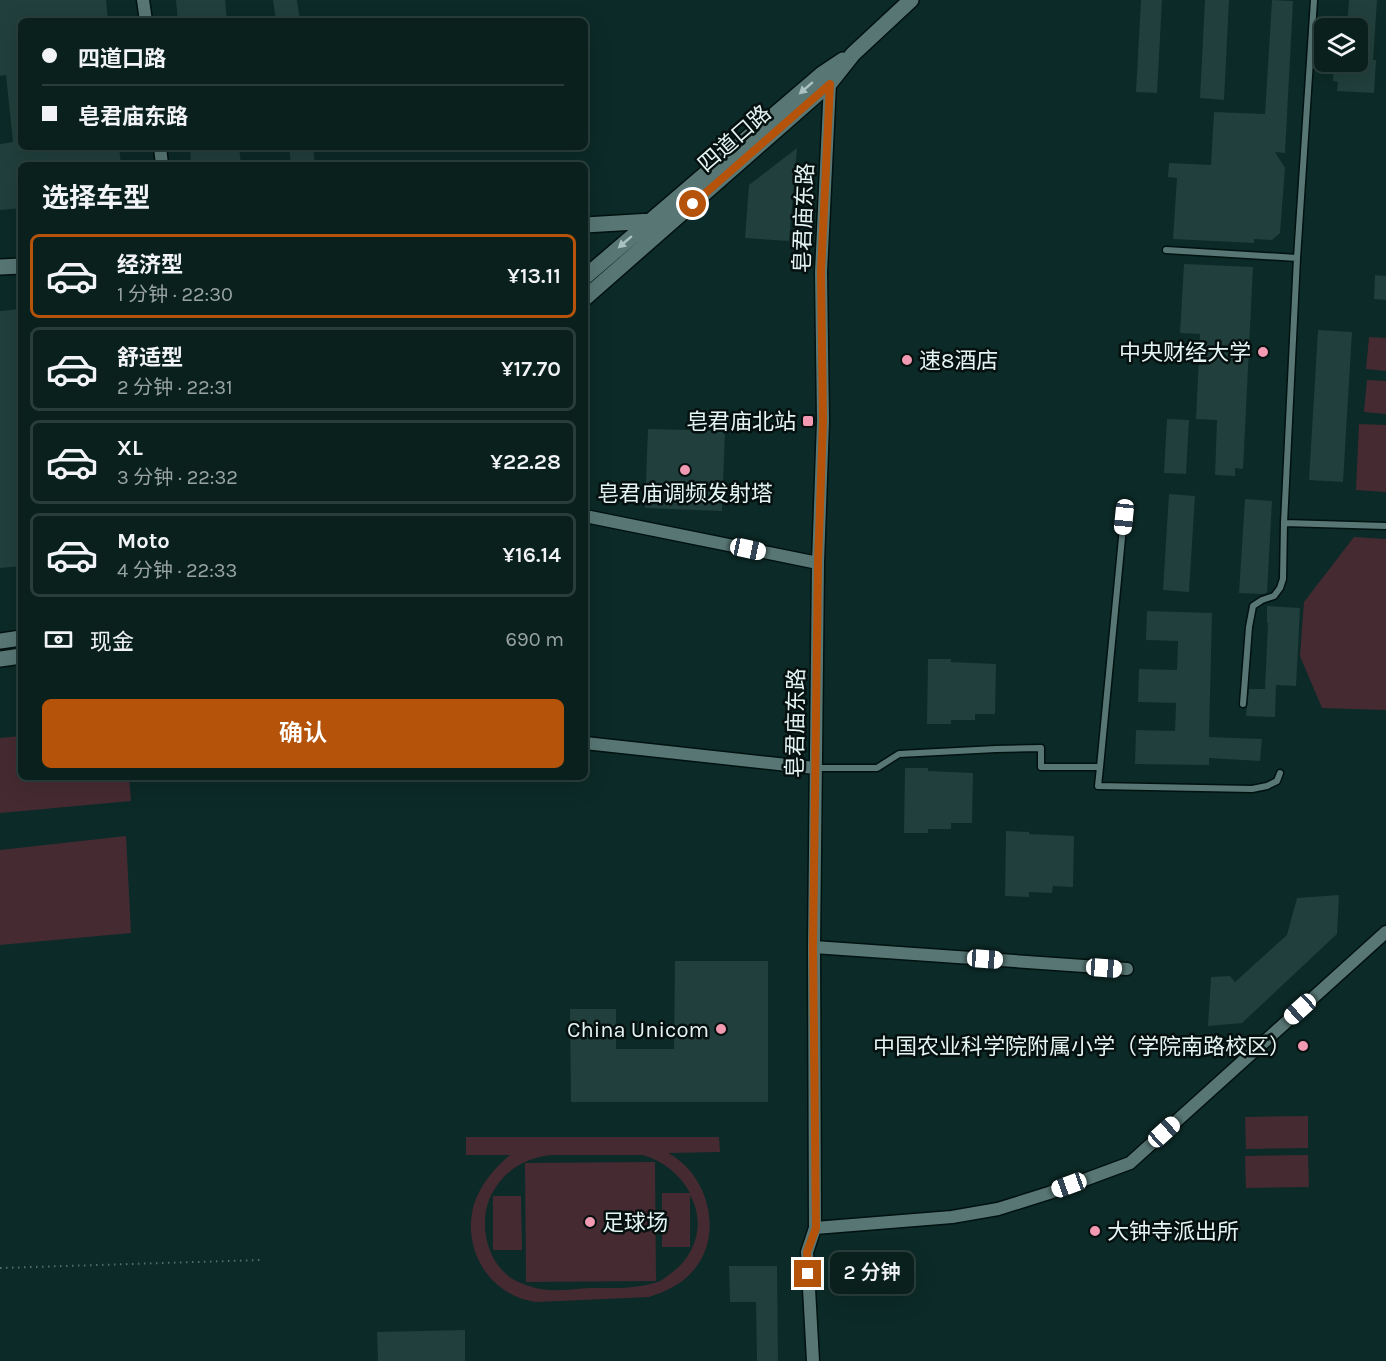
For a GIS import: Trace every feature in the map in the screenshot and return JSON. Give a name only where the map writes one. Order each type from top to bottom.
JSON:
[{"type":"street","points":[[144,0],[146,18]]},
{"type":"street","name":"四道口路","points":[[588,295],[830,84],[853,54],[911,0]]},
{"type":"street","name":"四道口路","points":[[588,274],[822,74],[853,54]]},
{"type":"street","name":"皂君庙东路","points":[[813,1361],[807,1252],[816,1228],[813,947],[818,563],[823,421],[821,272],[830,84]]},
{"type":"street","points":[[588,225],[675,219]]},
{"type":"street","points":[[0,267],[18,266]]},
{"type":"street","points":[[588,517],[818,563]]},
{"type":"street","points":[[0,641],[18,638]]},
{"type":"street","points":[[0,659],[18,656]]},
{"type":"street","points":[[588,743],[815,768]]},
{"type":"street","points":[[816,1228],[952,1217],[998,1209],[1130,1163],[1386,932]]},
{"type":"street","points":[[813,947],[1127,969]]},
{"type":"lane","points":[[1243,704],[1249,627],[1253,606],[1274,596],[1283,579],[1297,258],[1314,0]]},
{"type":"lane","points":[[1166,250],[1297,258]]},
{"type":"lane","points":[[1124,517],[1098,786],[1252,789],[1277,781],[1280,773]]},
{"type":"lane","points":[[1284,523],[1386,526]]},
{"type":"lane","points":[[815,768],[877,768],[899,754],[1041,748],[1041,767],[1100,767]]},
{"type":"path","points":[[0,1268],[261,1260]]},
{"type":"shaded area","points":[[1369,337],[1386,338],[1386,371],[1366,369]]},
{"type":"shaded area","points":[[1367,380],[1386,381],[1386,414],[1364,412]]},
{"type":"shaded area","points":[[1359,424],[1386,425],[1386,492],[1356,490]]},
{"type":"shaded area","points":[[1354,537],[1386,539],[1386,710],[1322,708],[1300,656],[1304,602]]},
{"type":"shaded area","points":[[18,736],[18,780],[129,780],[131,801],[0,813],[0,738]]},
{"type":"shaded area","points":[[126,836],[131,933],[0,945],[0,850]]},
{"type":"shaded area","points":[[1308,1116],[1308,1148],[1246,1149],[1245,1117]]},
{"type":"shaded area","points":[[466,1137],[719,1137],[720,1152],[668,1153],[694,1176],[703,1192],[710,1227],[707,1244],[700,1261],[685,1279],[649,1297],[536,1302],[521,1298],[495,1283],[485,1271],[473,1244],[471,1229],[472,1213],[481,1188],[497,1167],[510,1155],[466,1155]],"holes":[[[552,1155],[642,1155],[657,1160],[670,1169],[690,1193],[662,1193],[662,1247],[690,1247],[690,1195],[695,1206],[698,1228],[692,1248],[679,1267],[666,1277],[660,1281],[631,1287],[546,1290],[517,1281],[507,1275],[498,1265],[486,1238],[486,1209],[494,1190],[514,1168],[532,1159]]]},
{"type":"shaded area","points":[[1308,1155],[1309,1187],[1246,1188],[1245,1156]]},
{"type":"shaded area","name":"足球场","points":[[655,1162],[656,1281],[526,1282],[525,1163]]},
{"type":"shaded area","points":[[493,1196],[521,1196],[522,1250],[493,1250]]},
{"type":"building","points":[[0,0],[106,0],[108,18],[18,18],[18,150],[119,150],[121,162],[18,162],[18,208],[0,210],[0,144],[13,142],[6,75],[0,76]]},
{"type":"building","points":[[176,0],[225,0],[227,18],[178,18]]},
{"type":"building","points":[[273,0],[297,0],[300,18],[276,18]]},
{"type":"building","points":[[1141,0],[1162,0],[1157,93],[1136,92]]},
{"type":"building","points":[[1205,0],[1229,0],[1224,100],[1200,98]]},
{"type":"building","points":[[1272,0],[1293,1],[1285,153],[1275,152],[1285,168],[1280,233],[1272,240],[1254,239],[1254,243],[1173,239],[1177,178],[1168,177],[1169,163],[1211,165],[1214,112],[1265,114]]},
{"type":"building","points":[[1349,0],[1377,0],[1373,60],[1376,60],[1374,93],[1337,91],[1338,82],[1333,81],[1333,72],[1368,72],[1368,18],[1348,18]]},
{"type":"building","points":[[797,148],[789,241],[745,238],[749,185]]},
{"type":"building","points":[[190,150],[239,150],[241,162],[191,162]]},
{"type":"building","points":[[289,150],[313,150],[315,162],[291,162]]},
{"type":"building","points":[[1184,264],[1253,267],[1243,469],[1235,468],[1235,476],[1215,475],[1217,420],[1196,419],[1200,334],[1180,333]]},
{"type":"building","points":[[1375,275],[1386,276],[1386,300],[1374,299]]},
{"type":"building","points":[[18,309],[18,566],[0,568],[0,311]]},
{"type":"building","points":[[1318,330],[1352,332],[1343,482],[1309,480]]},
{"type":"building","points":[[1167,419],[1189,420],[1186,474],[1164,473]]},
{"type":"building","name":"皂君庙调频发射塔","points":[[648,429],[725,431],[722,511],[645,508]]},
{"type":"building","points":[[1169,494],[1195,496],[1189,592],[1163,590]]},
{"type":"building","points":[[1245,499],[1272,501],[1267,593],[1239,593]]},
{"type":"building","points":[[1267,606],[1300,608],[1296,686],[1276,685],[1275,717],[1246,716],[1249,689],[1265,689]]},
{"type":"building","points":[[1147,611],[1212,613],[1209,737],[1262,739],[1260,761],[1209,758],[1209,765],[1135,764],[1136,730],[1175,731],[1176,703],[1138,702],[1139,669],[1177,670],[1178,641],[1146,640]]},
{"type":"building","points":[[928,659],[996,664],[995,714],[975,714],[975,720],[951,720],[951,724],[927,724]]},
{"type":"building","points":[[905,768],[973,773],[972,823],[951,823],[951,829],[928,829],[928,833],[904,833]]},
{"type":"building","points":[[1006,831],[1074,836],[1073,887],[1053,886],[1052,893],[1029,892],[1029,897],[1005,896]]},
{"type":"building","points":[[1339,895],[1337,934],[1242,1023],[1208,1026],[1211,977],[1230,976],[1235,982],[1287,935],[1297,898]]},
{"type":"building","name":"China Unicom","points":[[675,961],[768,961],[768,1102],[571,1102],[570,1009],[616,1009],[616,1049],[674,1049]]},
{"type":"building","points":[[729,1266],[777,1266],[778,1361],[757,1361],[756,1302],[730,1302]]},
{"type":"building","points":[[465,1330],[465,1361],[378,1361],[377,1332]]},
{"type":"place","name":"中央财经大学","points":[[1263,352]]},
{"type":"place","name":"速8酒店","points":[[907,360]]},
{"type":"place","name":"皂君庙北站","points":[[808,421]]},
{"type":"place","name":"皂君庙调频发射塔","points":[[685,470]]},
{"type":"place","name":"China Unicom","points":[[721,1029]]},
{"type":"place","name":"中国农业科学院附属小学（学院南路校区）","points":[[1303,1046]]},
{"type":"place","name":"足球场","points":[[590,1222]]},
{"type":"place","name":"大钟寺派出所","points":[[1095,1231]]},
{"type":"route","points":[[693,204],[830,84],[821,272],[823,421],[818,563],[813,947],[816,1228],[807,1252],[808,1274]]}]
